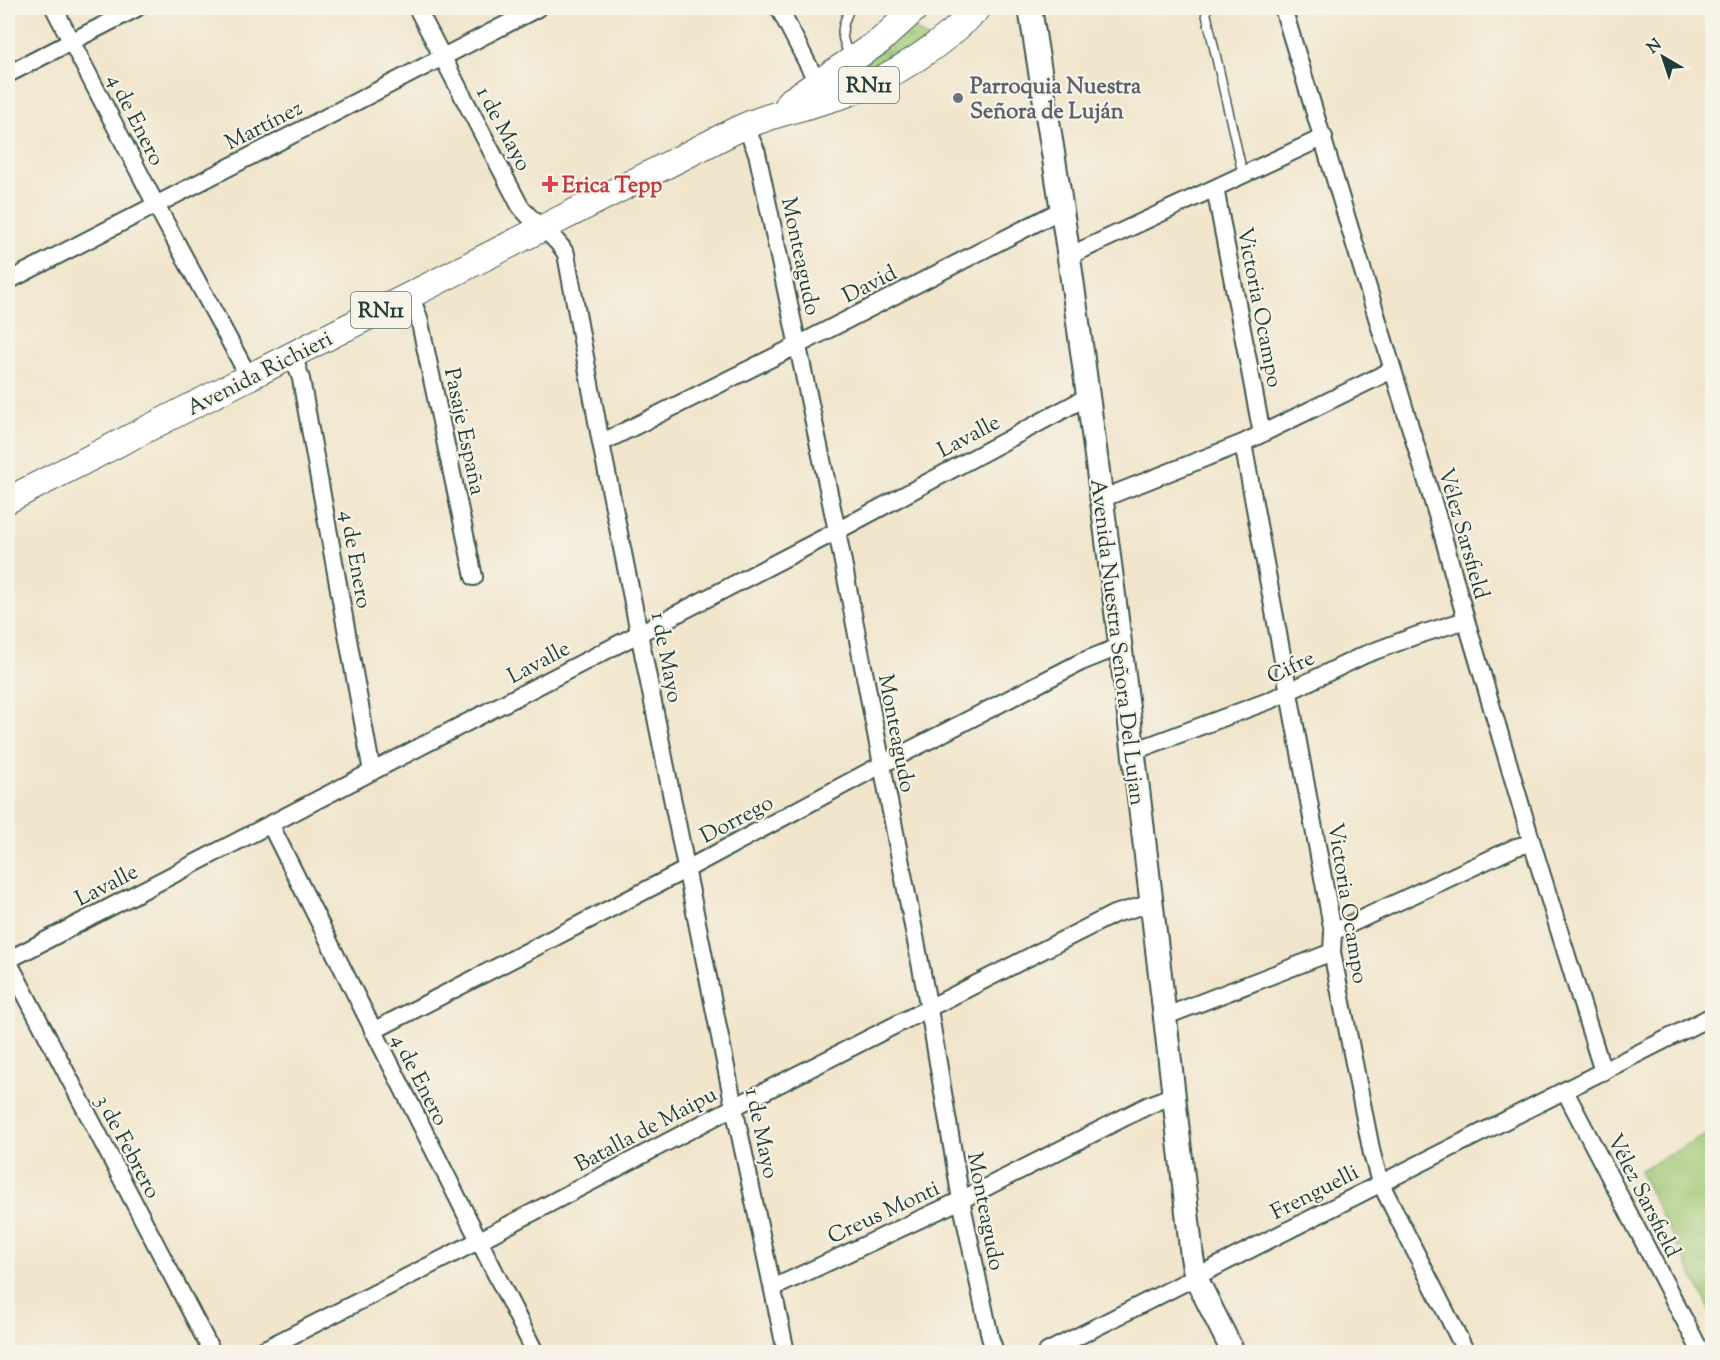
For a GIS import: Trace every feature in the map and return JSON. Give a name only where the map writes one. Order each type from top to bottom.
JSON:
[{"type":"main road","name":"RN11","points":[[750,124],[852,61],[880,41],[917,8],[925,29],[932,35],[944,39]]},
{"type":"main road","name":"Avenida Richieri","points":[[8,500],[541,227],[750,124],[848,94],[875,82],[944,39],[973,13]]},
{"type":"street","name":"4 de Enero","points":[[54,8],[155,203],[249,377]]},
{"type":"street","points":[[8,74],[137,8]]},
{"type":"street","name":"1 de Mayo","points":[[417,8],[520,206],[561,245],[566,254],[601,443],[734,1107],[786,1353]]},
{"type":"street","name":"Martínez","points":[[8,280],[538,8]]},
{"type":"street","points":[[779,8],[818,84]]},
{"type":"street","name":"Avenida Richieri","points":[[973,13],[992,8]]},
{"type":"street","name":"Avenida Nuestra Señora Del Lujan","points":[[1030,8],[1069,256],[1121,646],[1166,1016],[1192,1257],[1196,1278],[1233,1353]]},
{"type":"street","name":"Vélez Sarsfield","points":[[1283,8],[1324,137],[1532,843],[1603,1072]]},
{"type":"street","name":"Monteagudo","points":[[750,124],[837,531],[929,1009],[961,1200],[990,1336],[996,1353]]},
{"type":"street","points":[[1069,256],[1324,137]]},
{"type":"street","name":"Victoria Ocampo","points":[[1215,188],[1262,434]]},
{"type":"street","name":"David","points":[[601,443],[1061,210]]},
{"type":"street","name":"Pasaje España","points":[[410,295],[419,318],[474,577]]},
{"type":"street","name":"4 de Enero","points":[[293,354],[302,380],[372,772]]},
{"type":"street","points":[[1101,499],[1243,443],[1392,370]]},
{"type":"street","name":"Lavalle","points":[[8,961],[837,531],[1087,398]]},
{"type":"street","name":"Victoria Ocampo","points":[[1243,443],[1333,933],[1332,952],[1372,1154],[1380,1182],[1466,1353]]},
{"type":"street","name":"Cifre","points":[[1134,751],[1271,700],[1364,655],[1466,620]]},
{"type":"street","name":"Dorrego","points":[[373,1032],[1081,662],[1121,646]]},
{"type":"street","name":"4 de Enero","points":[[270,824],[535,1353]]},
{"type":"street","points":[[1333,933],[1516,847],[1532,843]]},
{"type":"street","name":"Batalla de Maipu","points":[[259,1353],[734,1107],[1114,914],[1152,903]]},
{"type":"street","points":[[1166,1016],[1332,952]]},
{"type":"street","name":"3 de Febrero","points":[[8,961],[212,1353]]},
{"type":"street","name":"Frenguelli","points":[[1047,1353],[1380,1182],[1713,1016]]},
{"type":"street","name":"Vélez Sarsfield","points":[[1565,1091],[1701,1353]]},
{"type":"street","name":"Creus Monti","points":[[772,1288],[961,1200],[1149,1105],[1174,1095]]},
{"type":"lane","points":[[850,8],[842,25],[843,42],[852,61]]},
{"type":"lane","points":[[1205,8],[1243,175]]},
{"type":"green space","points":[[913,23],[916,30],[929,40],[870,77],[823,88]]},
{"type":"green space","points":[[1712,1132],[1712,1313],[1639,1171]]},
{"type":"place","name":"Parroquia Nuestra Señora de Luján","points":[[958,98]]},
{"type":"place","name":"Erica Tepp","points":[[550,184]]}]
